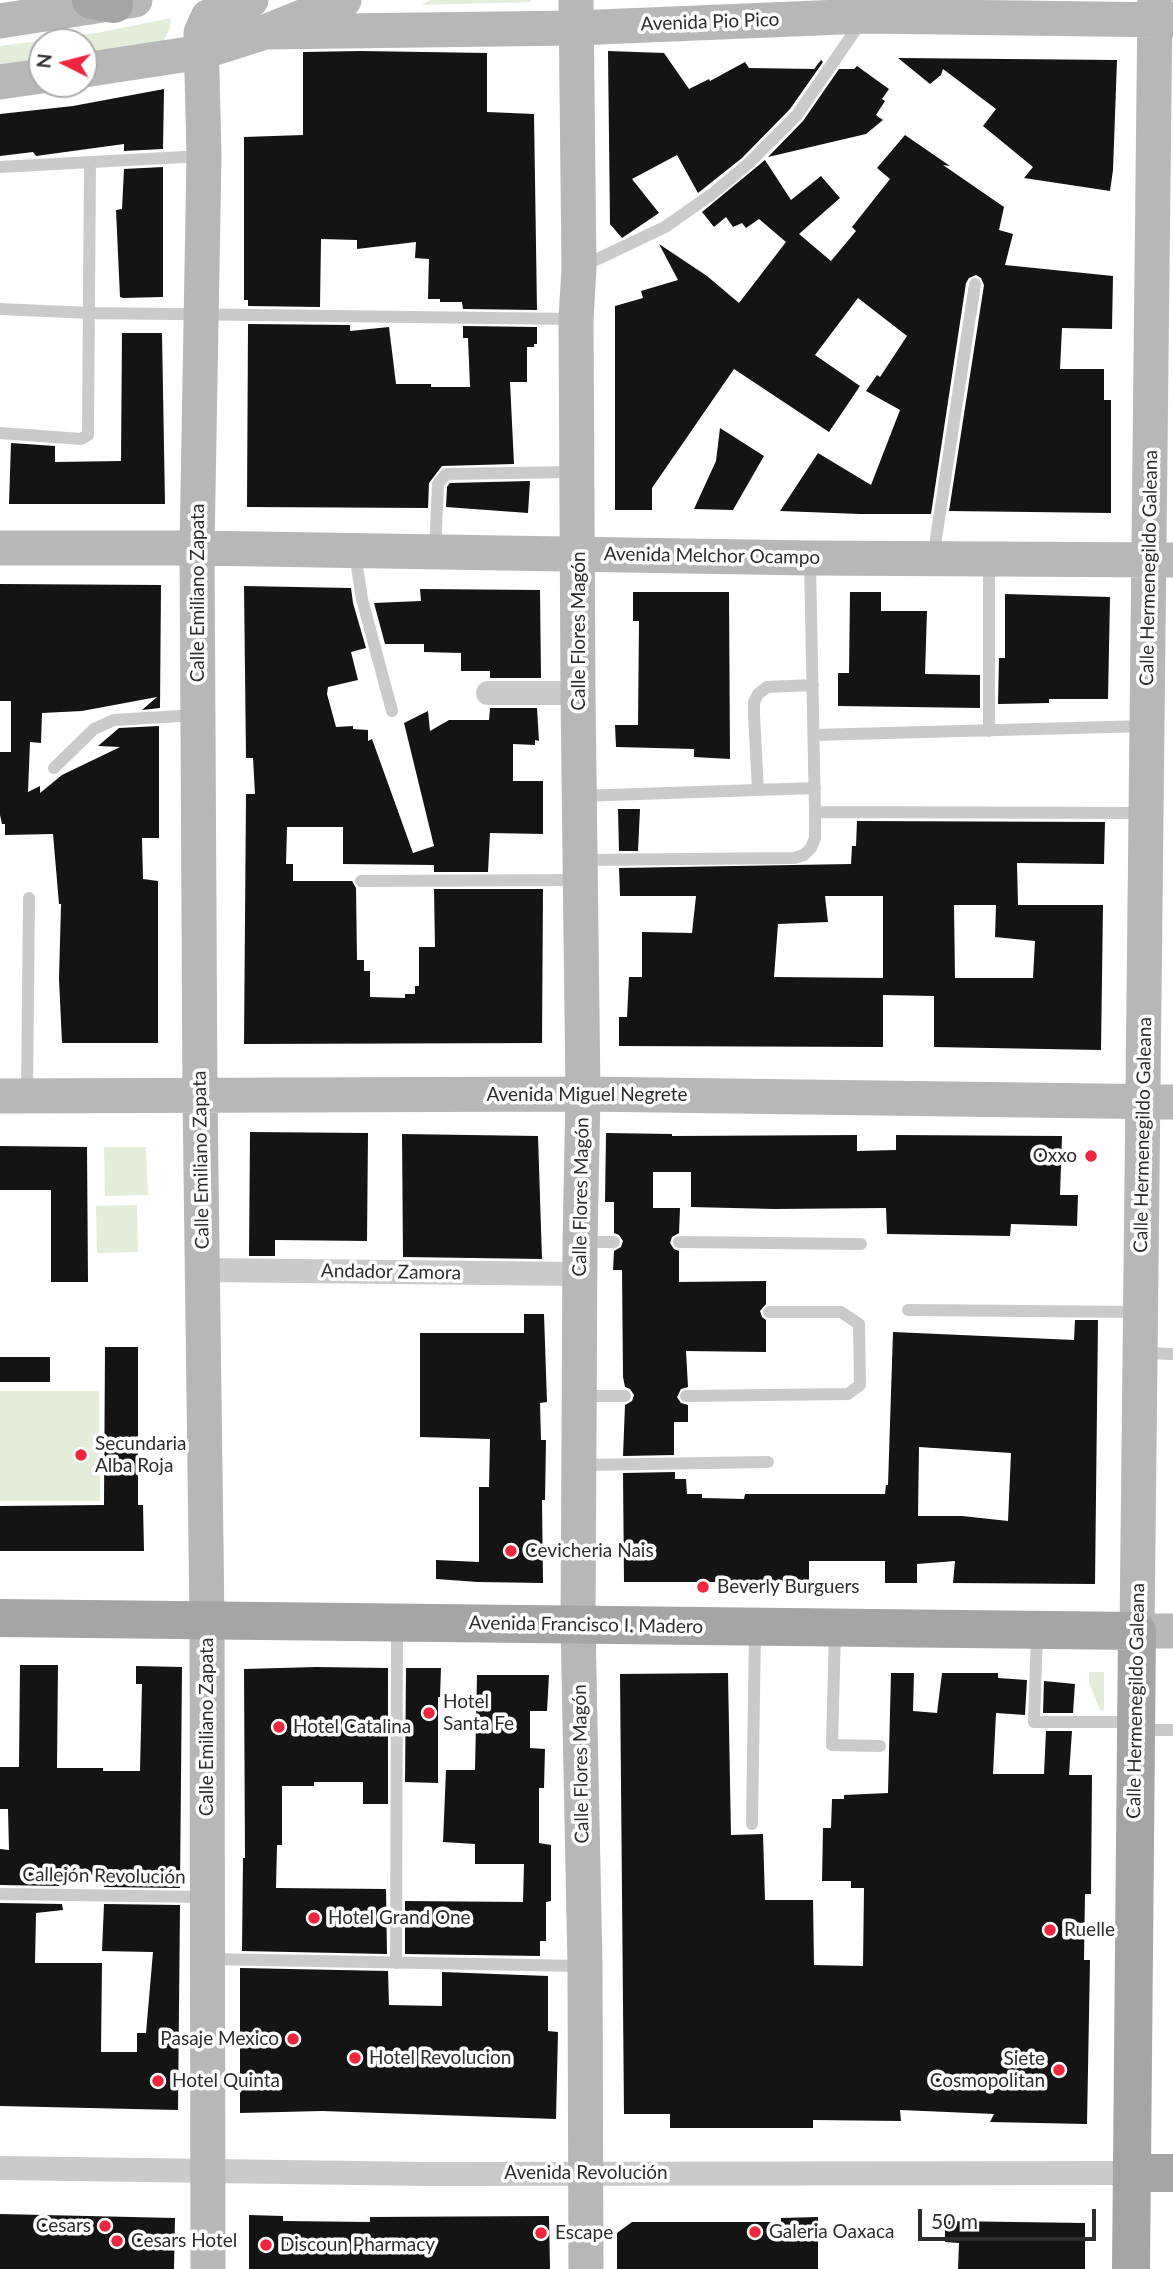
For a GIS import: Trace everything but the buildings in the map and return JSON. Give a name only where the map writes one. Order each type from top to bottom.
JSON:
[{"type":"main road","name":"Avenida Francisco I. Madero","points":[[0,1618],[1155,1631]]},
{"type":"main road","name":"Calle Hermenegildo Galeana","points":[[1131,2269],[1136,1726],[1155,1631]]},
{"type":"main road","name":"Avenida Revolución","points":[[1132,2174],[1173,2174]]},
{"type":"street","name":"Calle Emiliano Zapata","points":[[208,2269],[207,1620],[200,1097],[197,548],[204,156],[201,33],[208,17],[251,0]]},
{"type":"street","points":[[98,68],[202,52],[265,32],[344,0]]},
{"type":"street","points":[[0,21],[113,1]]},
{"type":"street","name":"Avenida Pio Pico","points":[[265,32],[576,14],[865,16],[1161,13]]},
{"type":"street","name":"Calle Hermenegildo Galeana","points":[[1155,1631],[1157,1354],[1140,1312],[1158,1102],[1146,813],[1147,726],[1154,685],[1161,560],[1161,13]]},
{"type":"street","name":"Calle Flores Magón","points":[[576,14],[579,268],[576,319],[578,693],[583,1094],[578,1625],[586,2269]]},
{"type":"street","points":[[0,82],[28,78]]},
{"type":"street","name":"Avenida Melchor Ocampo","points":[[0,548],[1161,560]]},
{"type":"street","points":[[488,693],[578,693]]},
{"type":"street","name":"Avenida Miguel Negrete","points":[[13,1096],[583,1094],[1158,1102]]},
{"type":"street","name":"Andador Zamora","points":[[202,1270],[580,1258]]},
{"type":"street","name":"Avenida Revolución","points":[[0,2168],[426,2174],[1132,2174]]},
{"type":"lane","points":[[579,268],[664,227],[712,194],[748,164],[797,115],[865,16]]},
{"type":"lane","points":[[0,167],[204,156]]},
{"type":"lane","points":[[0,433],[86,438],[88,435],[91,313],[90,162]]},
{"type":"lane","points":[[933,558],[975,284]]},
{"type":"lane","points":[[0,309],[201,315],[576,319]]},
{"type":"lane","points":[[435,552],[438,484],[446,474],[578,472]]},
{"type":"lane","points":[[355,550],[362,599],[392,711]]},
{"type":"lane","points":[[361,881],[804,856],[815,838],[810,558]]},
{"type":"lane","points":[[989,559],[989,731]]},
{"type":"lane","points":[[758,790],[754,702],[758,694],[767,687],[813,685]]},
{"type":"lane","points":[[54,768],[94,729],[114,720],[198,715]]},
{"type":"lane","points":[[814,735],[1147,726]]},
{"type":"lane","points":[[580,796],[815,788]]},
{"type":"lane","points":[[815,812],[1146,813]]},
{"type":"lane","points":[[13,1096],[29,898]]},
{"type":"lane","points":[[580,1258],[614,1242]]},
{"type":"lane","points":[[679,1242],[861,1244]]},
{"type":"lane","points":[[908,1310],[1140,1312]]},
{"type":"lane","points":[[686,1396],[848,1394],[860,1385],[859,1324],[841,1312],[769,1312]]},
{"type":"lane","points":[[579,1396],[625,1395]]},
{"type":"lane","points":[[579,1465],[768,1462]]},
{"type":"lane","points":[[396,1963],[397,1622]]},
{"type":"lane","points":[[752,1824],[755,1627]]},
{"type":"lane","points":[[835,1627],[832,1745],[880,1745]]},
{"type":"lane","points":[[1037,1629],[1034,1722],[1173,1730]]},
{"type":"lane","name":"Callejón Revolución","points":[[0,1894],[208,1897]]},
{"type":"lane","points":[[208,1959],[584,1966]]},
{"type":"green space","points":[[430,0],[531,0],[531,2],[421,5]]},
{"type":"green space","points":[[171,18],[170,29],[163,41],[98,53],[98,33]]},
{"type":"green space","points":[[28,42],[28,62],[0,65],[0,46]]},
{"type":"green space","points":[[104,1147],[146,1147],[148,1195],[105,1196]]},
{"type":"green space","points":[[137,1205],[138,1252],[97,1253],[96,1206]]},
{"type":"green space","points":[[0,1391],[99,1391],[100,1501],[0,1501]]},
{"type":"green space","points":[[1089,1672],[1104,1672],[1104,1711],[1100,1710],[1089,1683]]},
{"type":"place","name":"Oxxo","points":[[1091,1156]]},
{"type":"place","name":"Secundaria Alba Roja","points":[[81,1455]]},
{"type":"place","name":"Cevicheria Nais","points":[[511,1551]]},
{"type":"place","name":"Beverly Burguers","points":[[703,1587]]},
{"type":"place","name":"Hotel Santa Fe","points":[[429,1713]]},
{"type":"place","name":"Hotel Catalina","points":[[279,1727]]},
{"type":"place","name":"Hotel Grand One","points":[[314,1918]]},
{"type":"place","name":"Ruelle","points":[[1050,1930]]},
{"type":"place","name":"Pasaje Mexico","points":[[293,2039]]},
{"type":"place","name":"Hotel Revolucion","points":[[355,2058]]},
{"type":"place","name":"Siete Cosmopolitan","points":[[1059,2070]]},
{"type":"place","name":"Hotel Quinta","points":[[158,2081]]},
{"type":"place","name":"Cesars","points":[[105,2226]]},
{"type":"place","name":"Galeria Oaxaca","points":[[755,2232]]},
{"type":"place","name":"Escape","points":[[541,2233]]},
{"type":"place","name":"Cesars Hotel","points":[[117,2241]]},
{"type":"place","name":"Discoun Pharmacy","points":[[266,2245]]}]
